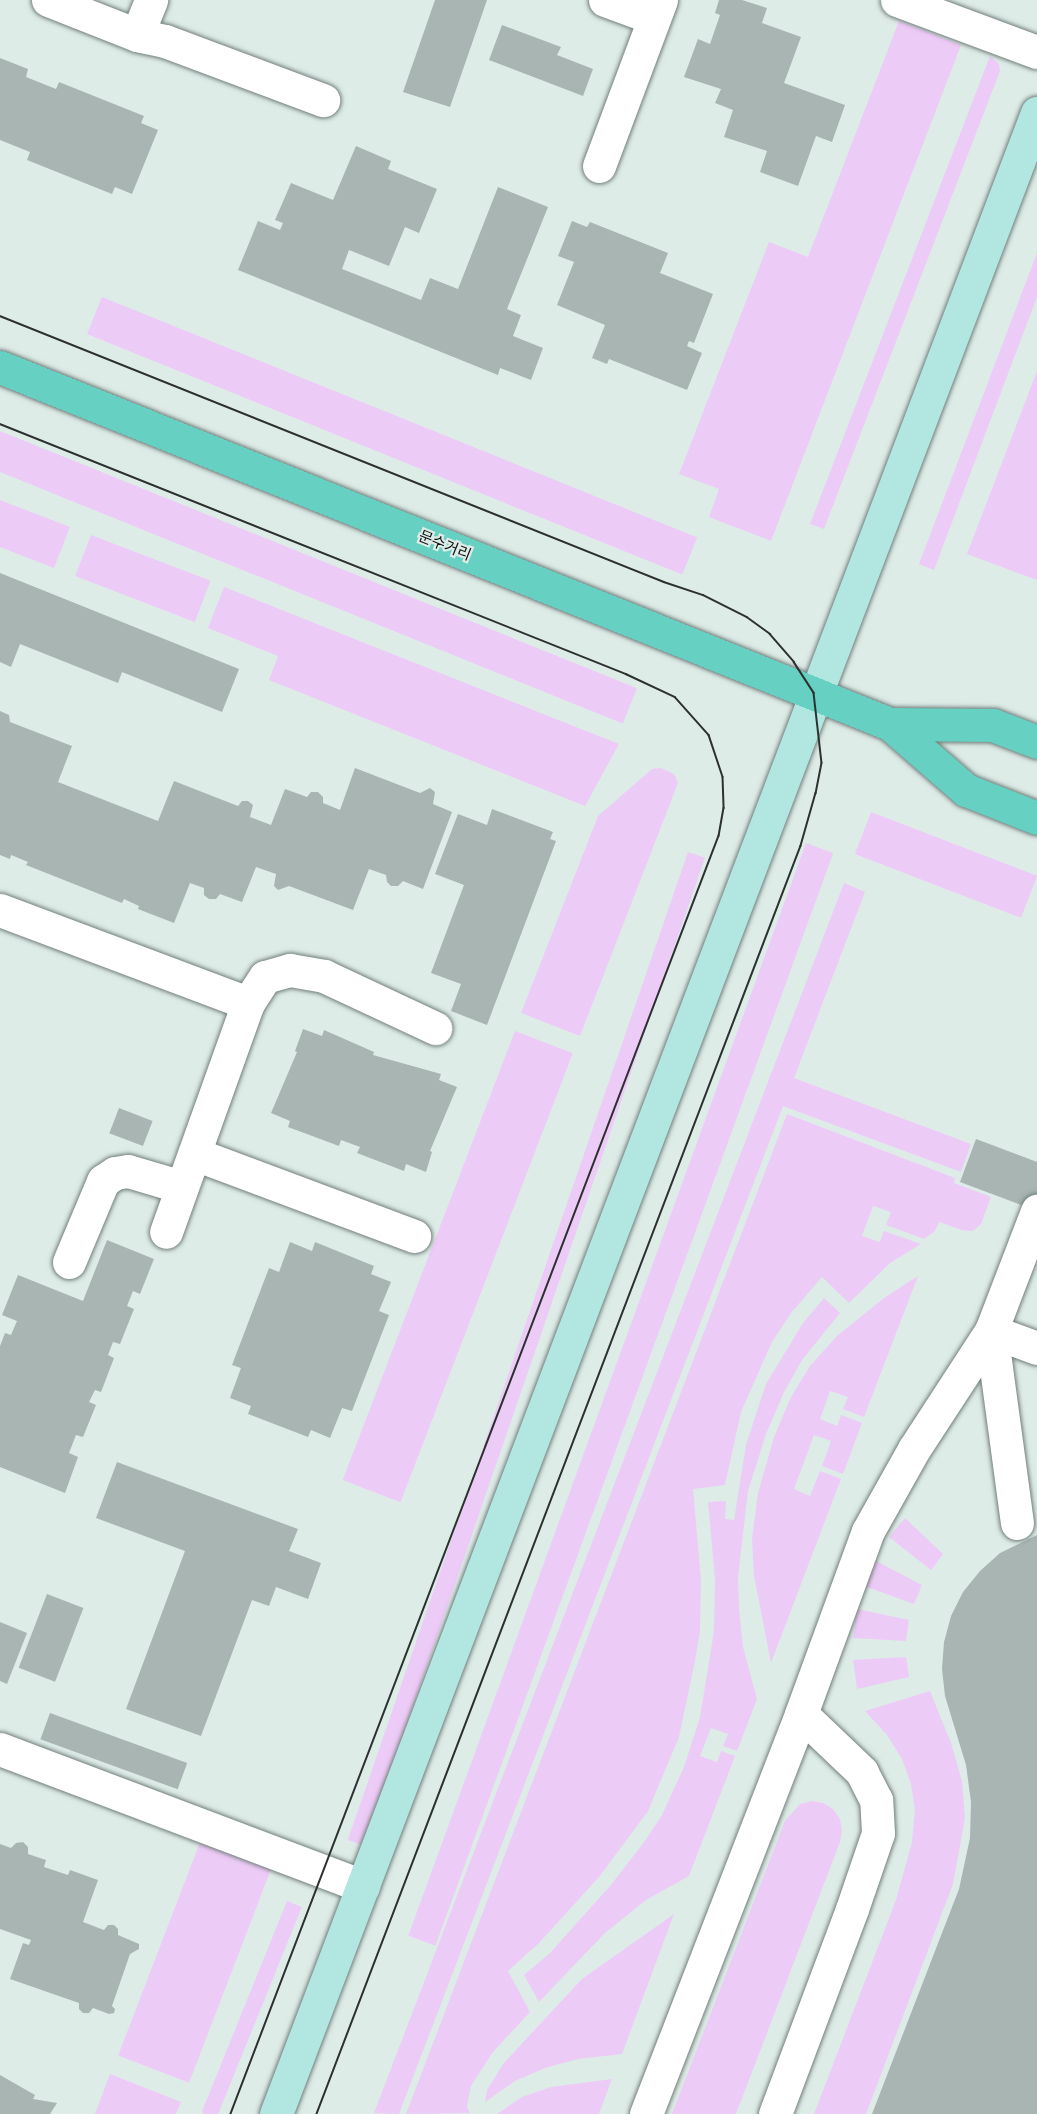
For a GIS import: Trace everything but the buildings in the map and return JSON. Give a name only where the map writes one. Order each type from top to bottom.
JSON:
[{"type":"main road","name":"문수거리","points":[[0,367],[890,724]]},
{"type":"main road","points":[[890,724],[993,724],[1037,742]]},
{"type":"main road","points":[[890,724],[966,790],[1037,818]]},
{"type":"street","points":[[48,0],[137,35],[165,41],[323,100]]},
{"type":"street","points":[[137,35],[151,0]]},
{"type":"street","points":[[599,166],[658,9],[605,0]]},
{"type":"street","points":[[897,0],[1037,52]]},
{"type":"street","points":[[276,2114],[770,816],[814,693],[1037,113]]},
{"type":"street","points":[[0,910],[248,1003]]},
{"type":"street","points":[[166,1232],[248,1003],[265,977],[290,970],[324,976],[435,1028]]},
{"type":"street","points":[[195,1154],[414,1236]]},
{"type":"street","points":[[69,1262],[103,1181],[115,1173],[128,1171],[182,1187]]},
{"type":"street","points":[[646,2114],[801,1714],[868,1531],[914,1449],[991,1331],[1037,1210]]},
{"type":"street","points":[[991,1331],[1037,1348]]},
{"type":"street","points":[[991,1331],[1017,1523]]},
{"type":"street","points":[[775,2114],[878,1833],[876,1800],[862,1772],[801,1714]]},
{"type":"street","points":[[0,1749],[363,1886]]},
{"type":"shaded area","points":[[899,21],[961,45],[771,541],[709,517],[719,489],[679,474],[769,242],[808,257]]},
{"type":"shaded area","points":[[990,56],[999,64],[1000,71],[824,529],[810,524]]},
{"type":"shaded area","points":[[1037,253],[1037,297],[934,570],[919,564]]},
{"type":"shaded area","points":[[102,297],[697,537],[682,575],[87,334]]},
{"type":"shaded area","points":[[1037,371],[1037,580],[967,554]]},
{"type":"shaded area","points":[[0,431],[637,688],[623,724],[0,472]]},
{"type":"shaded area","points":[[0,500],[70,527],[54,568],[0,547]]},
{"type":"shaded area","points":[[91,535],[210,581],[195,622],[75,576]]},
{"type":"shaded area","points":[[224,587],[619,744],[585,806],[269,680],[278,656],[208,628]]},
{"type":"shaded area","points":[[661,768],[674,774],[678,783],[580,1036],[521,1013],[598,816],[652,769]]},
{"type":"shaded area","points":[[871,812],[1037,876],[1021,918],[855,854]]},
{"type":"shaded area","points":[[806,843],[833,853],[435,1946],[408,1936]]},
{"type":"shaded area","points":[[688,852],[705,858],[365,1846],[348,1840]]},
{"type":"shaded area","points":[[844,883],[865,892],[794,1078],[971,1144],[961,1172],[783,1106],[399,2114],[374,2113]]},
{"type":"shaded area","points":[[515,1031],[573,1053],[401,1502],[343,1480]]},
{"type":"shaded area","points":[[787,1114],[955,1178],[954,1183],[991,1197],[981,1224],[973,1231],[962,1230],[939,1222],[935,1231],[924,1239],[886,1225],[891,1212],[873,1206],[862,1236],[880,1242],[884,1231],[921,1244],[890,1263],[849,1303],[822,1277],[791,1313],[772,1342],[741,1412],[725,1485],[693,1489],[701,1580],[700,1631],[679,1737],[648,1811],[599,1877],[539,1943],[508,1971],[530,2012],[492,2053],[471,2086],[467,2107],[470,2113],[406,2114]]},
{"type":"shaded area","points":[[918,1276],[864,1417],[843,1409],[848,1397],[830,1391],[820,1419],[837,1426],[841,1415],[862,1423],[843,1474],[822,1466],[831,1441],[814,1435],[794,1489],[810,1496],[820,1471],[841,1479],[771,1663],[754,1576],[752,1539],[758,1493],[774,1437],[791,1397],[810,1366],[837,1336],[884,1298]]},
{"type":"shaded area","points":[[824,1298],[840,1313],[802,1360],[784,1392],[766,1434],[748,1491],[738,1577],[739,1608],[743,1647],[757,1699],[737,1751],[723,1746],[728,1734],[711,1728],[700,1756],[717,1762],[721,1751],[735,1756],[689,1876],[646,1900],[605,1933],[539,2002],[524,1975],[550,1953],[610,1886],[642,1845],[661,1817],[684,1767],[700,1717],[714,1631],[715,1579],[708,1502],[726,1501],[725,1519],[734,1520],[746,1445],[766,1384],[803,1323]]},
{"type":"shaded area","points":[[905,1518],[943,1554],[931,1570],[889,1537]]},
{"type":"shaded area","points":[[874,1560],[922,1585],[914,1604],[864,1586]]},
{"type":"shaded area","points":[[857,1609],[909,1620],[906,1641],[853,1638]]},
{"type":"shaded area","points":[[906,1657],[909,1677],[857,1689],[853,1660]]},
{"type":"shaded area","points":[[930,1691],[951,1743],[962,1781],[965,1818],[953,1884],[866,2114],[814,2114],[896,1900],[912,1842],[915,1810],[911,1784],[902,1759],[887,1735],[865,1711]]},
{"type":"shaded area","points":[[812,1801],[823,1803],[833,1809],[840,1819],[842,1831],[840,1842],[736,2114],[672,2114],[785,1821],[800,1804]]},
{"type":"shaded area","points":[[202,1837],[273,1864],[189,2083],[118,2055]]},
{"type":"shaded area","points":[[287,1901],[302,1907],[218,2114],[202,2112]]},
{"type":"shaded area","points":[[674,1914],[622,2054],[578,2059],[545,2068],[515,2081],[485,2102],[487,2090],[503,2064],[582,1979]]},
{"type":"shaded area","points":[[110,2074],[181,2102],[176,2114],[95,2114]]},
{"type":"shaded area","points":[[612,2079],[599,2114],[497,2114],[522,2097],[551,2087]]},
{"type":"tram line","points":[[0,316],[664,582],[703,595],[747,617],[770,634],[794,662],[814,693],[822,763],[801,846],[317,2114]]},
{"type":"tram line","points":[[0,424],[626,674],[675,697],[709,735],[723,777],[724,808],[719,836],[231,2114]]}]
